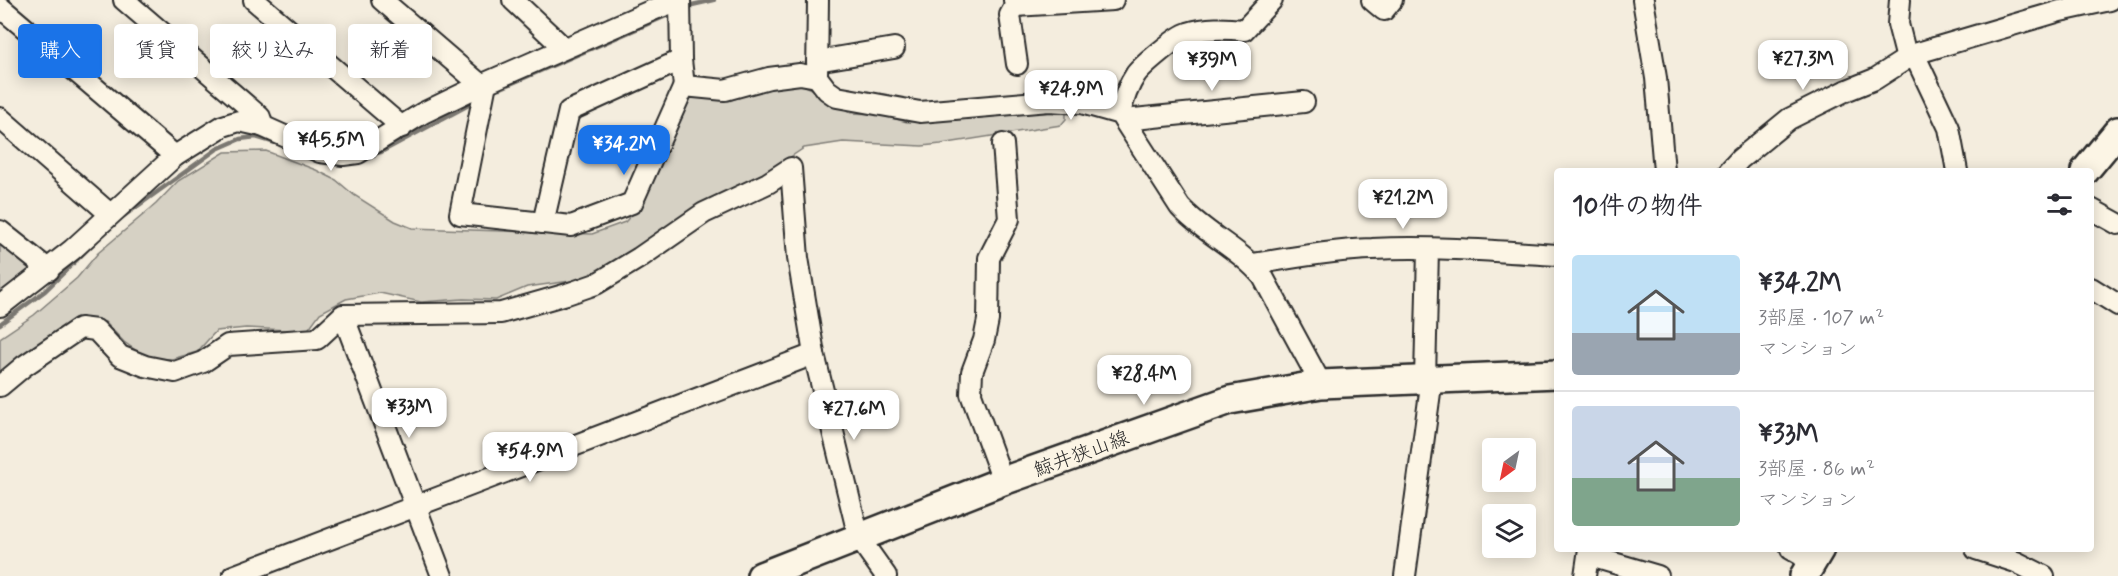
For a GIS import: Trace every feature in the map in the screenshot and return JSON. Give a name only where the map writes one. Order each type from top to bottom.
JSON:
[{"type":"main road","points":[[2087,168],[2118,131]]},
{"type":"main road","name":"鯨井狭山線","points":[[760,576],[1003,481],[1230,400],[1321,384],[1554,374]]},
{"type":"street","points":[[124,0],[260,117],[262,126]]},
{"type":"street","points":[[254,0],[402,127]]},
{"type":"street","points":[[382,0],[483,84]]},
{"type":"street","points":[[513,0],[564,48]]},
{"type":"street","points":[[0,306],[49,270],[175,156],[223,126],[239,121],[262,126],[320,152],[344,155],[358,153],[423,113],[483,84],[680,0],[684,86],[632,203],[571,226],[460,214],[483,84]]},
{"type":"street","points":[[818,0],[817,69],[827,90],[837,97],[920,112],[1049,101],[1081,103],[1122,117],[1304,102]]},
{"type":"street","points":[[1017,64],[1010,15],[1015,3],[1113,0]]},
{"type":"street","points":[[1272,0],[1244,30],[1216,27],[1185,33],[1167,47],[1137,73],[1124,96],[1122,117],[1180,207],[1191,220],[1252,264],[1263,277],[1321,384]]},
{"type":"street","points":[[1372,0],[1384,10],[1392,0]]},
{"type":"street","points":[[1643,0],[1656,78],[1664,168]]},
{"type":"street","points":[[1900,0],[1899,24],[1910,56],[1949,128],[1956,168]]},
{"type":"street","points":[[1732,168],[1789,119],[1875,79],[1910,56],[2060,11],[2110,0]]},
{"type":"street","points":[[0,8],[175,156]]},
{"type":"street","points":[[684,86],[726,90],[769,78],[800,74],[894,48]]},
{"type":"street","points":[[543,223],[569,111],[681,60]]},
{"type":"street","points":[[0,118],[110,214]]},
{"type":"street","points":[[1003,144],[1009,219],[988,258],[988,320],[970,382],[971,394],[1003,481]]},
{"type":"street","points":[[0,386],[24,366],[80,328],[96,330],[120,356],[146,366],[176,372],[203,362],[228,345],[316,339],[343,315],[501,313],[596,284],[639,258],[704,213],[768,183],[791,168],[798,258],[814,354],[859,538],[886,576]]},
{"type":"street","points":[[2094,211],[2118,224]]},
{"type":"street","points":[[0,231],[49,270]]},
{"type":"street","points":[[1252,264],[1307,255],[1370,249],[1428,249],[1554,255]]},
{"type":"street","points":[[1405,576],[1428,379],[1428,249]]},
{"type":"street","points":[[2094,290],[2118,305]]},
{"type":"street","points":[[343,315],[442,576]]},
{"type":"street","points":[[233,576],[814,354]]},
{"type":"street","points":[[1985,552],[2016,562],[2044,576]]},
{"type":"street","points":[[1585,576],[1589,553],[1658,576]]},
{"type":"shaded area","points":[[803,85],[819,92],[851,113],[877,114],[907,122],[1066,111],[1066,119],[1061,125],[941,144],[922,146],[843,142],[804,148],[786,160],[773,173],[745,183],[715,199],[616,263],[578,280],[527,287],[496,300],[463,299],[421,302],[380,293],[346,299],[320,313],[307,331],[246,328],[216,331],[197,352],[172,359],[147,358],[124,342],[105,322],[75,318],[0,375],[0,338],[34,315],[77,278],[98,253],[156,204],[178,181],[225,152],[266,151],[316,170],[336,180],[354,195],[395,221],[412,228],[592,234],[625,222],[636,210],[649,191],[657,167],[688,97],[729,101],[762,89]]},
{"type":"shaded area","points":[[0,240],[33,269],[0,299]]},
{"type":"waterway","points":[[692,5],[714,0]]},
{"type":"waterway","points":[[501,88],[673,13]]},
{"type":"waterway","points":[[371,154],[381,152],[476,101]]},
{"type":"waterway","points":[[121,218],[217,149],[240,139],[256,137],[279,144]]},
{"type":"waterway","points":[[0,324],[45,291],[97,240]]}]
